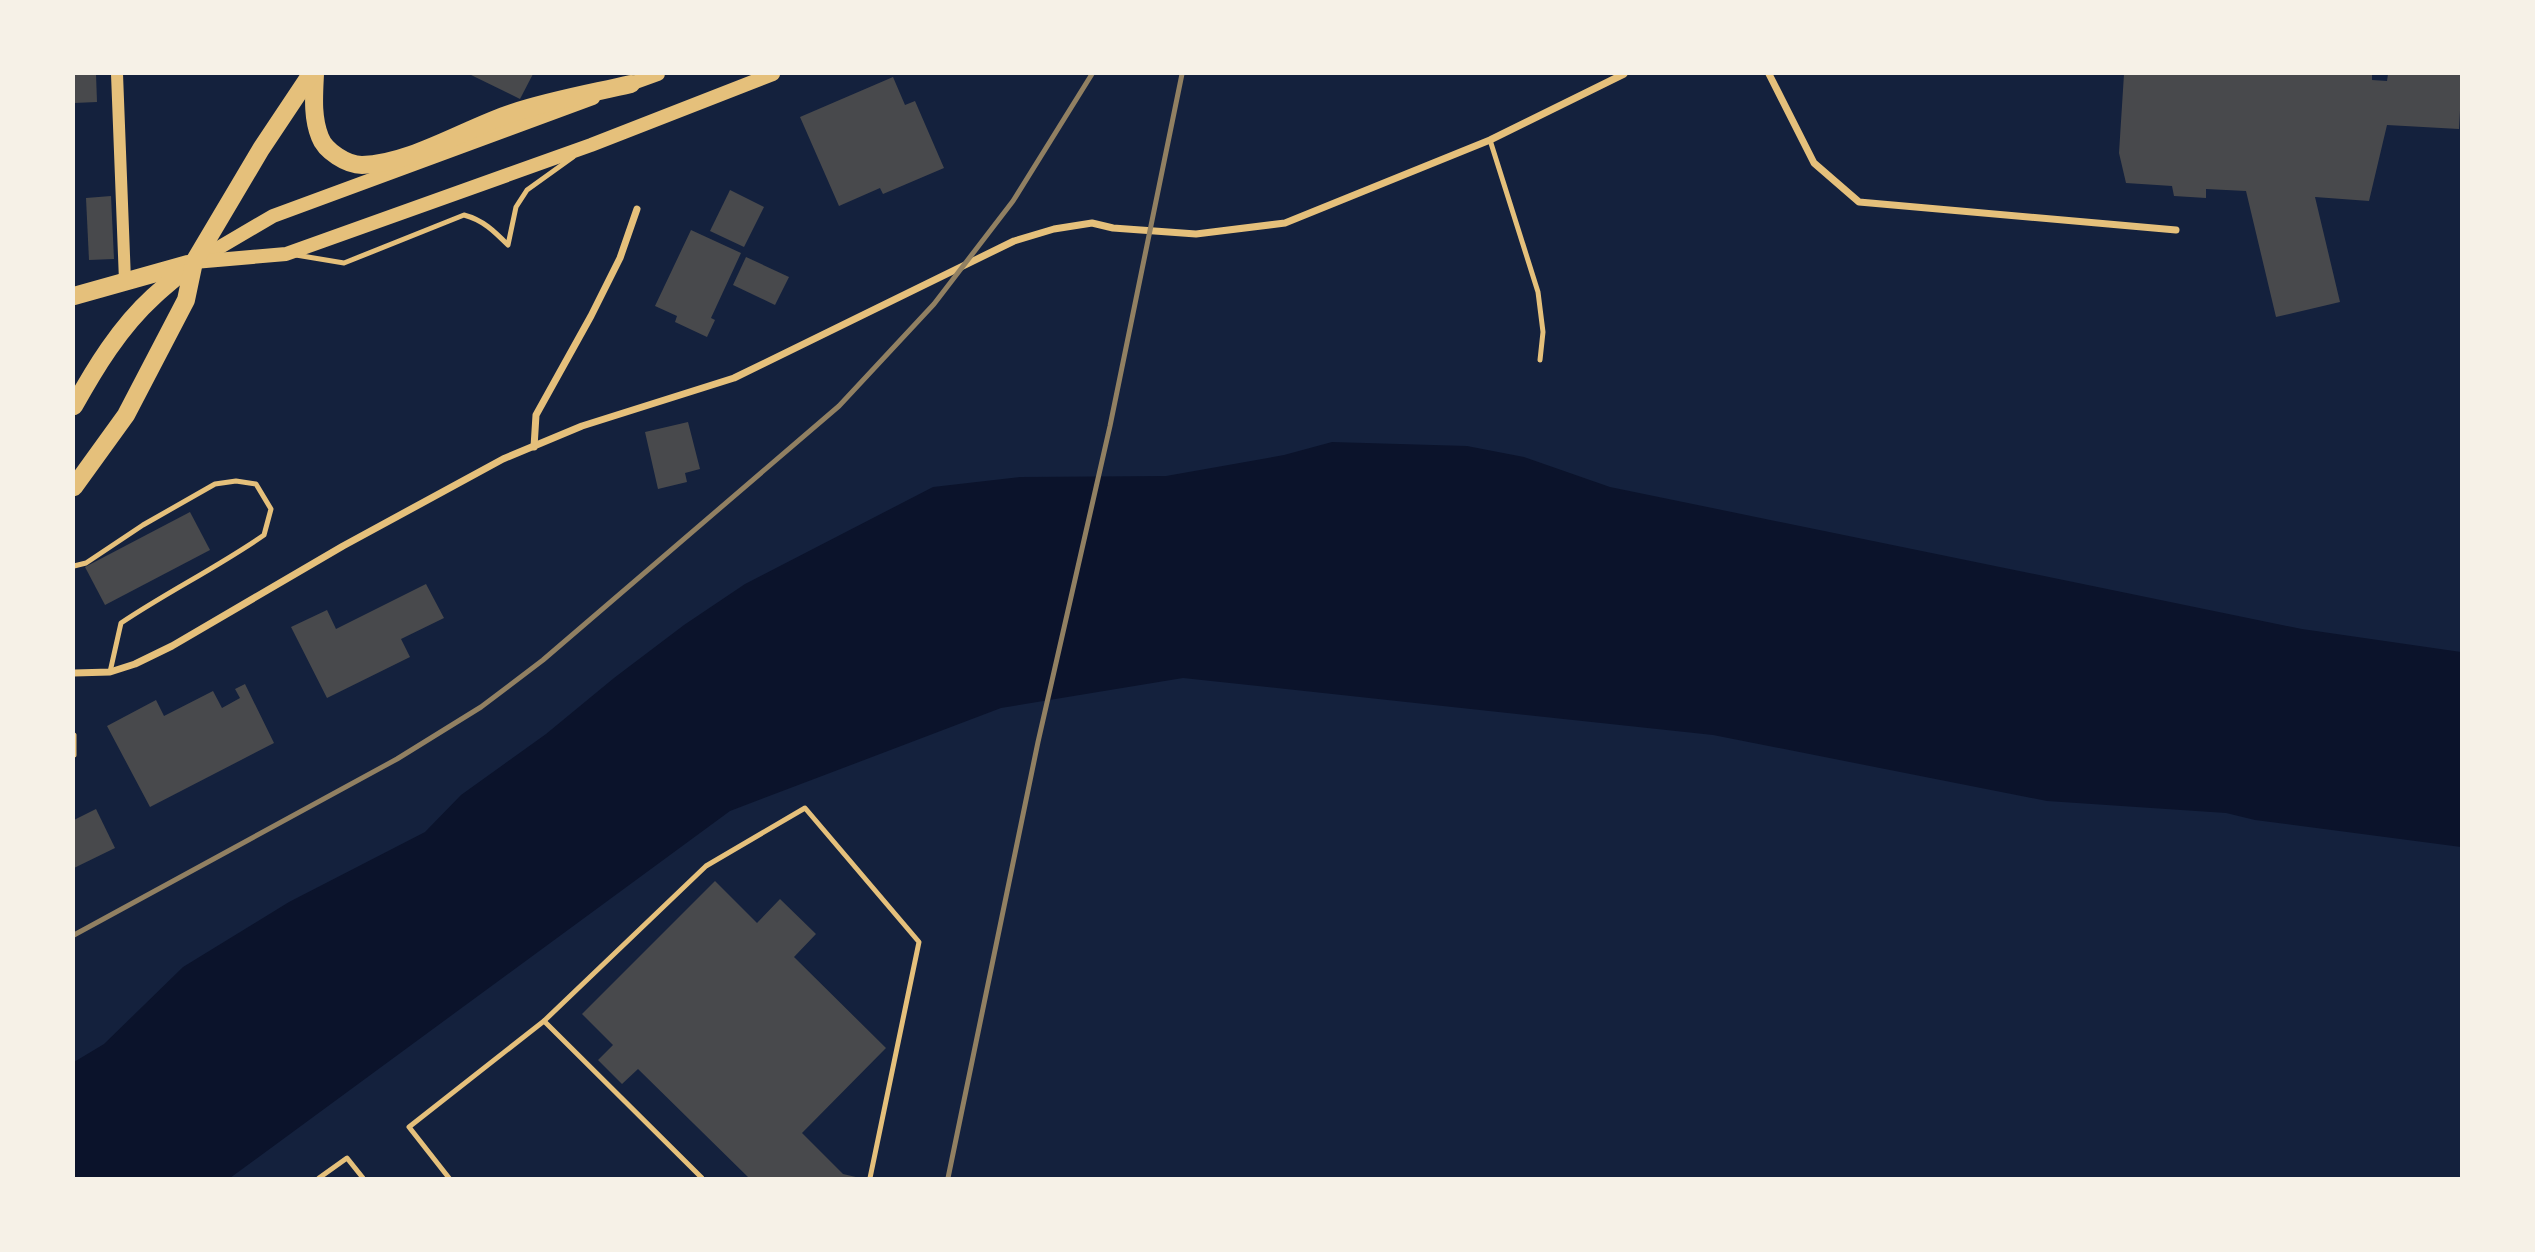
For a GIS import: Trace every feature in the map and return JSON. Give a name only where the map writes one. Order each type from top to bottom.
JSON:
[{"type":"main road","points":[[313,74],[314,115],[324,145],[337,155],[359,165],[404,156],[512,113],[631,84]]},
{"type":"main road","points":[[74,486],[126,415],[186,300],[194,262],[261,149],[313,74]]},
{"type":"main road","points":[[74,406],[90,375],[132,318],[152,298],[194,262],[273,216],[658,74]]},
{"type":"main road","points":[[74,296],[194,262],[286,254],[591,145],[773,74]]},
{"type":"street","points":[[117,74],[125,281]]},
{"type":"street","points":[[74,673],[110,672],[135,664],[172,646],[343,546],[503,459],[582,426],[734,378],[1014,240],[1054,229],[1092,223],[1113,228],[1196,234],[1285,223],[1490,140],[1624,74]]},
{"type":"street","points":[[1769,74],[1814,163],[1859,202],[2176,230]]},
{"type":"street","points":[[534,447],[536,415],[609,281],[637,209]]},
{"type":"lane","points":[[1490,140],[1538,292],[1543,331],[1540,360]]},
{"type":"lane","points":[[286,254],[344,262],[452,217],[464,215],[491,228],[508,245],[516,207],[527,190],[591,145]]},
{"type":"lane","points":[[74,566],[86,563],[143,525],[215,484],[236,481],[256,484],[271,509],[264,536],[121,623],[110,672]]},
{"type":"lane","points":[[74,735],[74,755]]},
{"type":"lane","points":[[449,1178],[409,1127],[544,1021],[706,866],[805,808],[919,942],[870,1178]]},
{"type":"lane","points":[[544,1021],[702,1178]]},
{"type":"lane","points":[[319,1178],[347,1158],[363,1178]]},
{"type":"water","points":[[1332,442],[1467,446],[1524,457],[1610,487],[2302,629],[2461,652],[2461,847],[2255,820],[2226,813],[2047,801],[1713,735],[1183,678],[1001,708],[730,811],[230,1178],[74,1178],[74,1062],[104,1044],[183,967],[289,902],[425,832],[461,795],[546,734],[684,625],[745,584],[933,487],[1020,477],[1166,476],[1284,455]]},
{"type":"building","points":[[74,74],[96,74],[97,102],[74,103]]},
{"type":"building","points":[[469,74],[533,74],[520,99]]},
{"type":"building","points":[[2124,74],[2372,74],[2372,80],[2387,81],[2388,74],[2462,74],[2459,129],[2387,125],[2369,201],[2315,197],[2340,302],[2276,317],[2246,191],[2206,189],[2206,198],[2174,196],[2172,186],[2126,183],[2119,153]]},
{"type":"building","points":[[893,77],[905,105],[915,101],[944,168],[883,194],[880,188],[839,206],[800,117]]},
{"type":"building","points":[[730,190],[764,207],[744,247],[710,231]]},
{"type":"building","points":[[111,196],[114,259],[89,260],[86,198]]},
{"type":"building","points":[[691,230],[741,253],[711,318],[715,320],[707,337],[675,322],[677,316],[655,306]]},
{"type":"building","points":[[746,257],[789,277],[775,305],[733,285]]},
{"type":"building","points":[[688,422],[700,469],[685,473],[687,482],[658,489],[645,432]]},
{"type":"building","points":[[190,512],[210,550],[105,605],[85,567]]},
{"type":"building","points":[[426,584],[444,618],[401,639],[410,657],[327,698],[291,627],[327,610],[336,629]]},
{"type":"building","points":[[245,684],[274,743],[150,807],[107,726],[156,700],[164,716],[213,691],[222,708],[240,698],[235,689]]},
{"type":"building","points":[[96,809],[115,848],[74,868],[74,820]]},
{"type":"building","points":[[715,881],[757,923],[780,899],[816,934],[794,957],[886,1048],[802,1133],[843,1174],[860,1178],[749,1178],[638,1069],[622,1084],[598,1060],[613,1045],[582,1014]]},
{"type":"railway","points":[[74,935],[397,759],[481,707],[543,660],[839,406],[934,304],[1013,201],[1092,74]]},
{"type":"railway","points":[[948,1178],[1038,742],[1110,426],[1182,74]]}]
